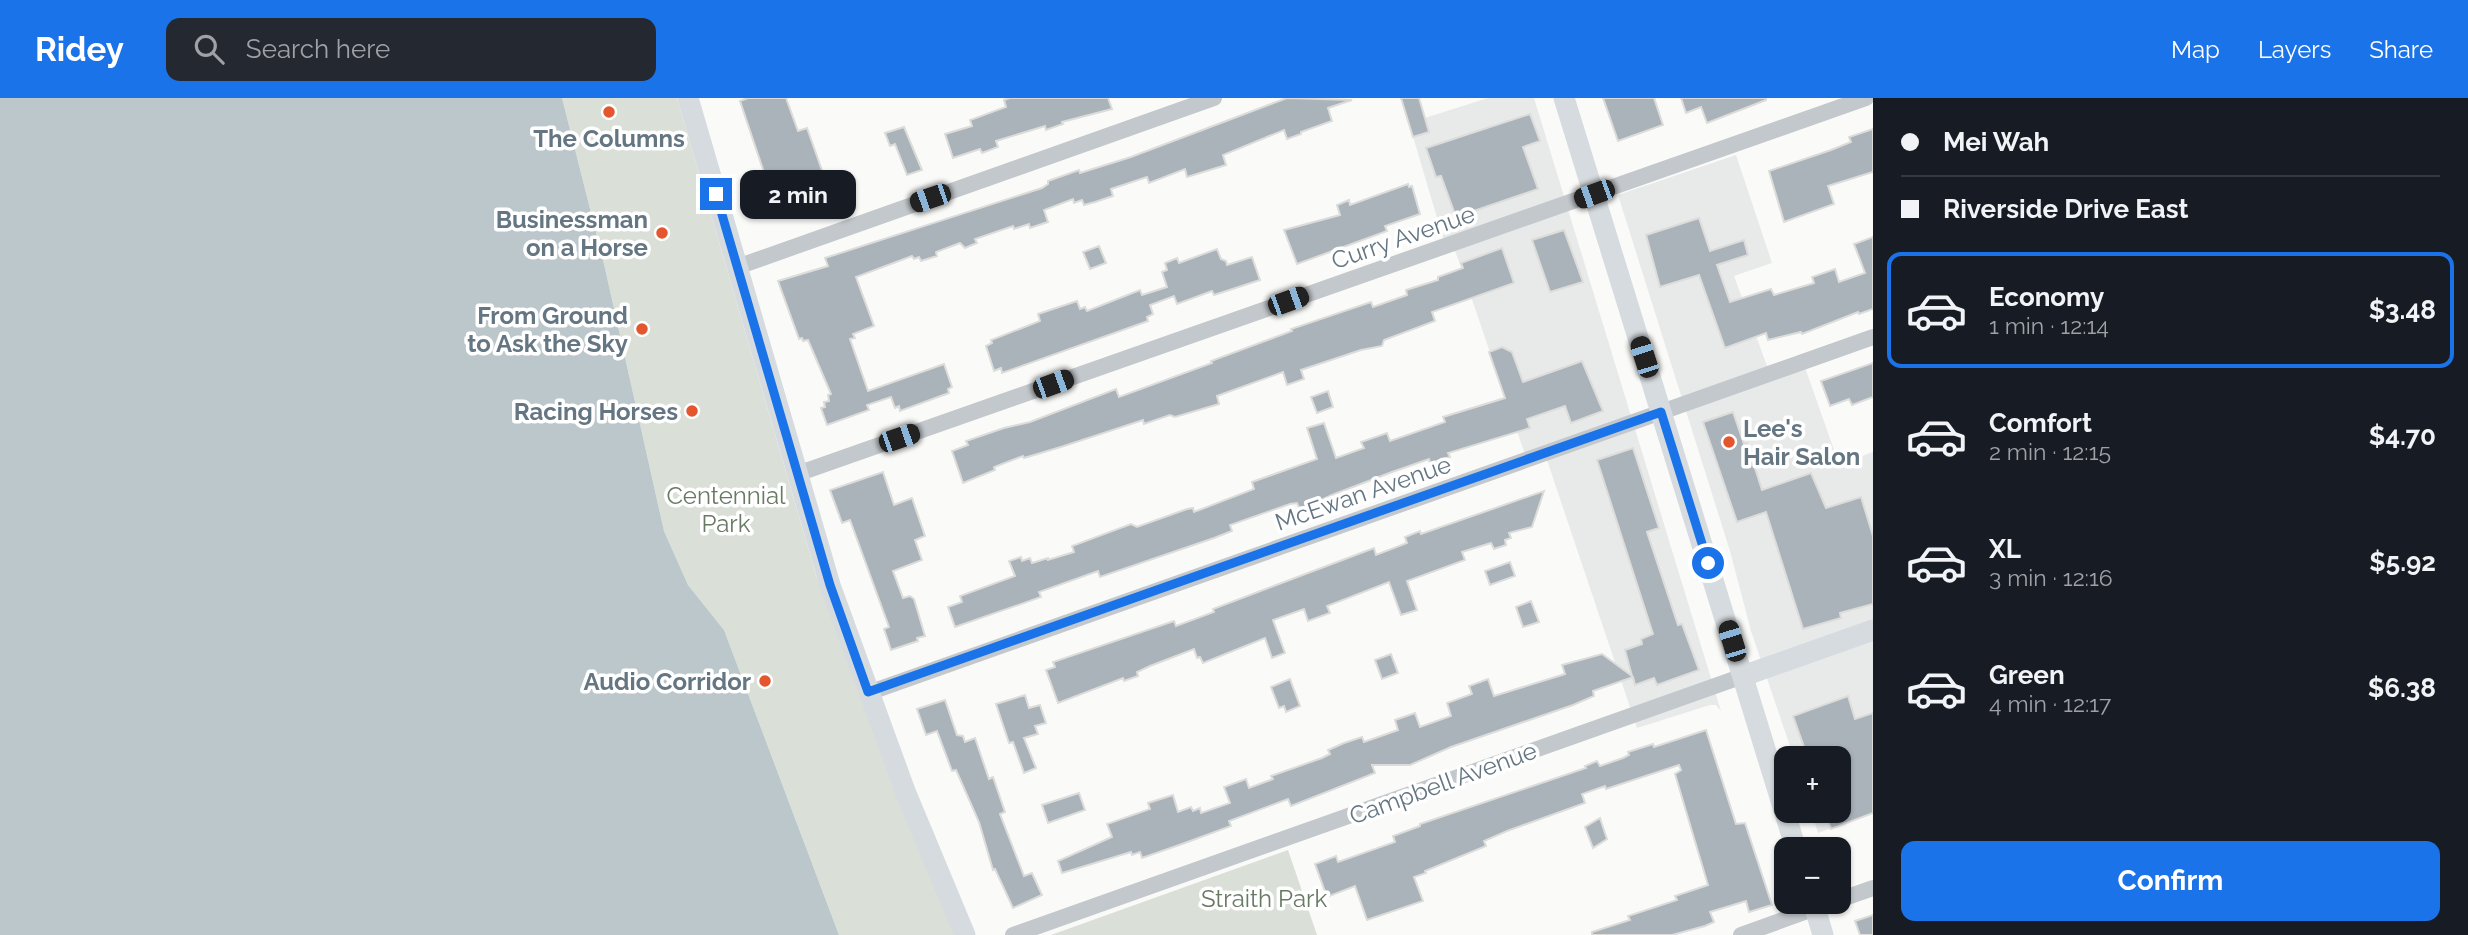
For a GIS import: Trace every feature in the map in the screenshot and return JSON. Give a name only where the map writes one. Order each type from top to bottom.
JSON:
[{"type":"main road","points":[[688,98],[830,585],[905,791],[965,935]]},
{"type":"main road","points":[[1564,98],[1792,837]]},
{"type":"main road","name":"Campbell Avenue","points":[[1743,676],[1873,630]]},
{"type":"main road","points":[[1817,914],[1823,935]]},
{"type":"street","points":[[737,267],[1214,98]]},
{"type":"street","name":"Curry Avenue","points":[[797,474],[1866,98]]},
{"type":"street","name":"McEwan Avenue","points":[[868,692],[1873,337]]},
{"type":"street","name":"Campbell Avenue","points":[[1013,935],[1743,676]]},
{"type":"street","points":[[1851,896],[1873,888]]},
{"type":"street","points":[[1741,935],[1792,914]]},
{"type":"shaded area","points":[[0,98],[562,98],[604,264],[664,531],[688,585],[724,630],[839,935],[0,935]]},
{"type":"shaded area","points":[[1488,98],[1534,98],[1721,711],[1716,705],[1710,705],[1637,728],[1547,460],[1529,466],[1456,253],[1443,238],[1409,123]]},
{"type":"shaded area","points":[[1736,155],[1772,263],[1734,276],[1767,366],[1801,356],[1839,464],[1873,452],[1873,813],[1851,821],[1851,746],[1790,746],[1751,631],[1730,551],[1618,195]]},
{"type":"shaded area","points":[[1815,823],[1846,823],[1818,833]]},
{"type":"green space","name":"Centennial Park","points":[[562,98],[677,98],[816,575],[893,788],[955,935],[839,935],[724,630],[688,585],[664,531],[604,264]]},
{"type":"green space","name":"Straith Park","points":[[1288,850],[1317,935],[1051,935]]},
{"type":"building","points":[[748,98],[786,98],[798,131],[807,128],[830,193],[777,211],[740,101]]},
{"type":"building","points":[[1108,98],[1112,109],[1062,122],[1063,124],[1046,130],[1045,126],[996,141],[998,147],[982,153],[980,149],[953,158],[945,134],[972,126],[970,120],[1006,107],[1004,100]]},
{"type":"building","points":[[1287,98],[1352,100],[1328,108],[1332,121],[1287,139],[1284,130],[1223,155],[1226,165],[1187,177],[1185,169],[1149,183],[1147,177],[1111,189],[1113,196],[1084,205],[1082,200],[1074,203],[1073,199],[1044,210],[1048,222],[1030,228],[1029,224],[1014,229],[1013,226],[975,239],[977,243],[965,248],[960,243],[936,252],[937,256],[921,261],[919,257],[914,259],[912,256],[856,277],[874,326],[853,334],[855,338],[850,339],[868,391],[944,364],[952,387],[948,389],[949,393],[900,411],[899,406],[895,408],[891,397],[867,405],[869,410],[827,425],[821,408],[825,407],[824,402],[829,401],[828,395],[831,394],[808,340],[799,339],[778,281],[828,266],[825,258],[1042,188],[1048,181],[1131,157]]},
{"type":"building","points":[[1401,98],[1419,98],[1429,132],[1413,137]]},
{"type":"building","points":[[1603,98],[1654,98],[1663,125],[1618,141]]},
{"type":"building","points":[[1681,98],[1766,100],[1707,123],[1701,107],[1686,113]]},
{"type":"building","points":[[1530,114],[1540,141],[1523,147],[1538,189],[1456,217],[1441,176],[1436,177],[1426,148]]},
{"type":"building","points":[[904,127],[922,170],[907,175],[895,144],[890,146],[885,133]]},
{"type":"building","points":[[1873,129],[1873,172],[1828,186],[1834,204],[1784,222],[1769,171],[1851,142],[1849,137]]},
{"type":"building","points":[[1408,184],[1409,187],[1412,186],[1420,214],[1385,226],[1387,231],[1297,264],[1284,230],[1340,215],[1337,205],[1349,200],[1350,205]]},
{"type":"building","points":[[1699,218],[1710,251],[1744,240],[1748,255],[1717,265],[1730,302],[1771,289],[1774,295],[1814,283],[1812,277],[1835,269],[1839,282],[1865,273],[1854,244],[1873,237],[1873,309],[1859,314],[1858,312],[1802,334],[1801,332],[1768,340],[1766,333],[1725,348],[1699,275],[1660,287],[1646,235]]},
{"type":"building","points":[[1564,230],[1583,282],[1550,292],[1532,240]]},
{"type":"building","points":[[1099,246],[1106,263],[1090,269],[1083,252]]},
{"type":"building","points":[[1502,248],[1514,283],[1432,312],[1435,321],[1384,340],[1382,346],[1361,350],[1301,370],[1304,379],[1287,385],[1283,372],[1217,396],[1219,404],[1144,424],[1143,420],[1024,458],[1023,456],[963,483],[952,451],[968,445],[966,441],[1030,422],[1116,389],[1119,397],[1212,363],[1211,361],[1292,331],[1291,329],[1371,302],[1373,307],[1407,295],[1406,290],[1438,280],[1438,277],[1463,268],[1461,263]]},
{"type":"building","points":[[1217,249],[1227,265],[1252,257],[1260,280],[1214,295],[1212,291],[1177,304],[1174,296],[1150,305],[1153,314],[1147,317],[1148,321],[1002,373],[1001,368],[994,371],[986,346],[992,343],[991,340],[1040,321],[1038,314],[1077,301],[1080,309],[1085,307],[1087,311],[1140,290],[1142,295],[1167,287],[1162,272],[1167,270],[1165,263],[1177,258],[1179,263]]},
{"type":"building","points":[[1502,347],[1512,352],[1523,382],[1582,361],[1603,411],[1571,423],[1565,406],[1527,419],[1530,428],[1448,453],[1450,457],[1430,463],[1429,459],[1392,472],[1300,510],[1297,503],[1290,504],[1230,525],[1232,531],[1214,538],[1100,577],[1098,571],[1039,592],[1041,597],[955,627],[948,607],[962,602],[960,596],[1015,576],[1009,561],[1021,557],[1022,561],[1030,558],[1032,563],[1074,552],[1072,546],[1131,524],[1137,527],[1187,509],[1193,508],[1194,512],[1254,489],[1252,482],[1317,459],[1307,428],[1324,423],[1336,458],[1364,448],[1361,442],[1387,433],[1390,441],[1445,422],[1443,417],[1505,398],[1489,352]]},
{"type":"building","points":[[1873,363],[1873,397],[1852,405],[1849,399],[1830,406],[1821,381]]},
{"type":"building","points":[[1328,391],[1333,407],[1317,413],[1311,397]]},
{"type":"building","points":[[1733,412],[1744,444],[1747,443],[1762,490],[1811,473],[1826,508],[1861,497],[1873,536],[1873,604],[1840,613],[1841,618],[1803,629],[1766,512],[1737,522],[1703,422]]},
{"type":"building","points":[[1633,448],[1659,528],[1647,532],[1678,625],[1682,624],[1699,670],[1657,685],[1654,678],[1635,685],[1633,677],[1593,691],[1594,696],[1573,705],[1451,747],[1410,765],[1372,765],[1375,773],[1291,806],[1288,799],[1229,821],[1231,826],[1142,858],[1140,852],[1132,855],[1131,852],[1062,873],[1058,861],[1112,837],[1107,824],[1150,809],[1148,803],[1173,795],[1178,812],[1191,807],[1193,811],[1200,808],[1201,813],[1230,803],[1224,787],[1246,779],[1249,788],[1273,779],[1271,776],[1322,758],[1330,754],[1328,750],[1344,743],[1362,737],[1364,742],[1398,730],[1395,720],[1415,713],[1420,727],[1451,716],[1447,703],[1472,694],[1469,686],[1488,679],[1494,696],[1565,674],[1562,665],[1602,654],[1632,676],[1625,650],[1642,644],[1641,639],[1653,634],[1597,460]]},
{"type":"building","points":[[883,472],[894,505],[912,498],[925,536],[915,540],[922,560],[893,571],[903,598],[910,596],[914,599],[925,636],[891,650],[884,629],[889,627],[850,520],[842,523],[830,490]]},
{"type":"building","points":[[1544,491],[1532,527],[1509,533],[1511,538],[1505,540],[1506,545],[1494,549],[1491,543],[1462,552],[1465,560],[1407,581],[1417,610],[1401,615],[1389,582],[1327,606],[1330,613],[1308,621],[1304,609],[1273,620],[1285,653],[1272,658],[1265,638],[1203,663],[1200,657],[1197,658],[1194,649],[1137,672],[1138,676],[1124,681],[1123,678],[1058,703],[1046,670],[1055,667],[1053,662],[1174,621],[1176,626],[1214,612],[1213,609],[1374,548],[1376,555],[1407,543],[1405,537],[1420,531],[1421,534]]},
{"type":"building","points":[[1510,562],[1515,576],[1490,585],[1485,571]]},
{"type":"building","points":[[1531,601],[1539,622],[1523,627],[1516,607]]},
{"type":"building","points":[[1391,654],[1398,673],[1382,679],[1375,660]]},
{"type":"building","points":[[1290,679],[1300,706],[1286,712],[1284,706],[1279,708],[1271,687]]},
{"type":"building","points":[[1025,695],[1029,708],[1040,705],[1046,723],[1035,726],[1038,734],[1024,738],[1036,768],[1024,773],[1013,742],[1009,743],[996,704]]},
{"type":"building","points":[[1848,696],[1855,719],[1873,713],[1873,813],[1851,821],[1851,746],[1804,746],[1793,716]]},
{"type":"building","points":[[945,700],[957,735],[963,736],[965,742],[975,738],[989,779],[993,777],[1005,812],[1000,814],[1024,876],[1032,873],[1042,895],[1013,908],[995,869],[993,870],[979,822],[956,770],[952,771],[937,731],[926,735],[917,709]]},
{"type":"building","points":[[1706,730],[1736,824],[1745,823],[1772,905],[1749,912],[1746,901],[1710,912],[1714,922],[1672,935],[1592,935],[1592,932],[1630,920],[1628,916],[1677,900],[1675,896],[1708,885],[1675,774],[1681,770],[1679,765],[1582,794],[1585,803],[1507,831],[1484,841],[1486,846],[1425,871],[1426,873],[1414,877],[1423,901],[1367,920],[1355,886],[1327,897],[1315,864],[1336,856],[1338,862],[1395,842],[1393,836],[1420,824],[1586,768],[1585,766],[1597,761],[1600,766],[1629,755],[1628,752],[1653,744],[1654,747]]},
{"type":"building","points":[[1079,793],[1085,810],[1048,823],[1042,805]]},
{"type":"building","points":[[1600,818],[1607,839],[1593,848],[1585,827]]},
{"type":"building","points":[[1829,823],[1847,823],[1831,829]]},
{"type":"building","points":[[1873,915],[1873,935],[1860,935],[1855,921]]},
{"type":"place","name":"The Columns","points":[[609,112]]},
{"type":"place","name":"Businessman on a Horse","points":[[662,233]]},
{"type":"place","name":"From Ground to Ask the Sky","points":[[642,329]]},
{"type":"place","name":"Racing Horses","points":[[692,411]]},
{"type":"place","name":"Lee's Hair Salon","points":[[1729,442]]},
{"type":"place","name":"Audio Corridor","points":[[765,681]]},
{"type":"route","points":[[716,194],[830,585],[868,692],[1661,412],[1708,563]]}]
